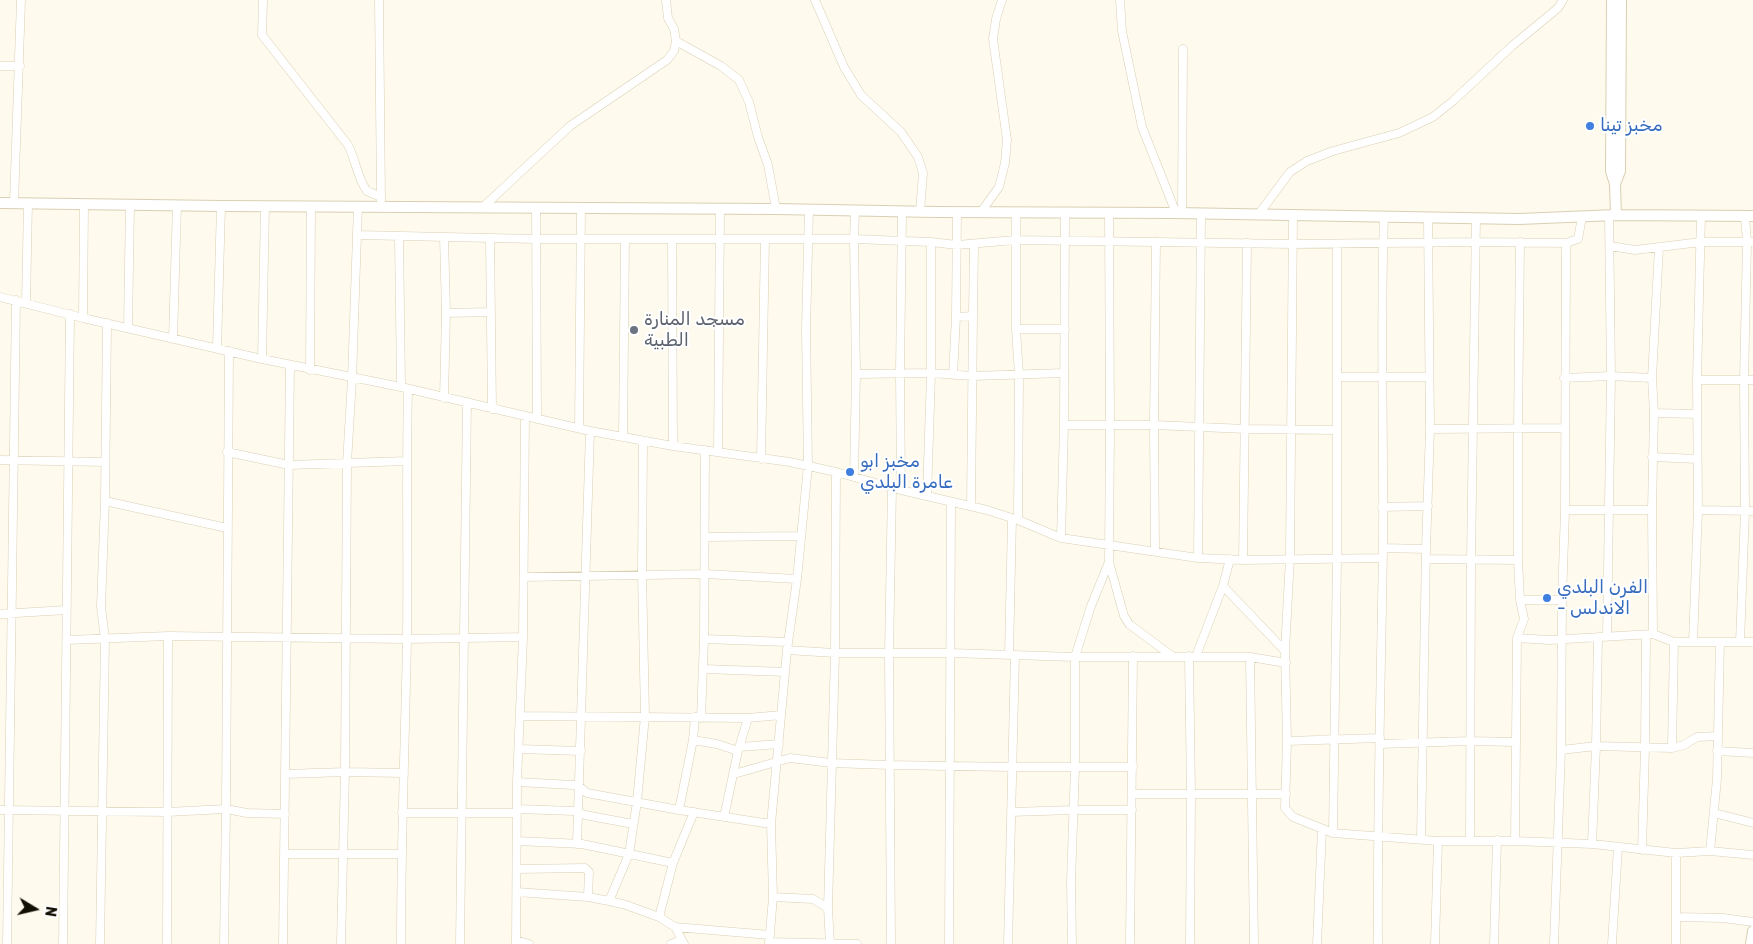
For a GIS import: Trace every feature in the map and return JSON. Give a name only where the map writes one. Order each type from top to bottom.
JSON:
[{"type":"street","points":[[14,203],[21,0]]},
{"type":"street","points":[[262,0],[262,35],[348,145],[355,158],[360,179],[367,192],[381,202]]},
{"type":"street","points":[[379,0],[381,202]]},
{"type":"street","points":[[483,207],[570,126],[667,60],[674,51],[676,40],[674,29],[668,18],[666,0]]},
{"type":"street","points":[[815,0],[844,67],[860,95],[901,132],[918,157],[923,173],[920,212]]},
{"type":"street","points":[[981,212],[999,187],[1005,163],[1007,140],[993,38],[1002,0]]},
{"type":"street","points":[[1120,0],[1122,31],[1142,127],[1179,213]]},
{"type":"street","points":[[1258,215],[1290,172],[1307,161],[1333,151],[1399,133],[1433,117],[1558,8],[1563,0]]},
{"type":"street","points":[[1612,0],[1611,171],[1615,184]]},
{"type":"street","points":[[1607,636],[1610,509],[1610,246],[1615,184],[1620,171],[1621,0]]},
{"type":"street","points":[[676,40],[721,66],[739,80],[750,102],[758,137],[768,165],[776,209]]},
{"type":"street","points":[[1179,213],[1183,49]]},
{"type":"street","points":[[0,66],[20,66]]},
{"type":"street","points":[[0,203],[358,206],[381,202],[483,207],[920,212],[1109,212],[1428,218],[1582,217],[1612,215],[1749,216],[1750,242],[1744,380],[1749,511],[1740,642]]},
{"type":"street","points":[[26,303],[28,203]]},
{"type":"street","points":[[82,318],[84,204]]},
{"type":"street","points":[[128,328],[130,204]]},
{"type":"street","points":[[173,339],[177,205]]},
{"type":"street","points":[[217,348],[221,206]]},
{"type":"street","points":[[262,359],[265,206]]},
{"type":"street","points":[[310,370],[311,206]]},
{"type":"street","points":[[341,944],[347,638],[347,463],[358,206]]},
{"type":"street","points":[[536,207],[537,419]]},
{"type":"street","points":[[579,428],[581,208]]},
{"type":"street","points":[[718,452],[720,209]]},
{"type":"street","points":[[770,940],[773,897],[770,824],[808,466],[806,328],[809,210]]},
{"type":"street","points":[[854,477],[856,374],[855,211]]},
{"type":"street","points":[[901,490],[900,241],[902,211]]},
{"type":"street","points":[[953,375],[956,317],[957,212]]},
{"type":"street","points":[[1008,944],[1018,374],[1016,212]]},
{"type":"street","points":[[1109,212],[1109,562],[1124,616],[1129,624],[1172,656]]},
{"type":"street","points":[[1061,538],[1064,424],[1065,213]]},
{"type":"street","points":[[1198,558],[1201,214]]},
{"type":"street","points":[[1293,215],[1290,558],[1285,650],[1287,741],[1285,808],[1287,812],[1293,817],[1322,829],[1378,837],[1438,841],[1497,840],[1592,844],[1642,850],[1710,851],[1753,855]]},
{"type":"street","points":[[1693,642],[1698,510],[1697,380],[1701,215]]},
{"type":"street","points":[[1378,944],[1383,548],[1384,217]]},
{"type":"street","points":[[357,235],[536,239],[854,239],[956,245],[1015,240],[1293,244],[1566,243],[1578,239],[1582,217]]},
{"type":"street","points":[[1421,840],[1430,429],[1428,218]]},
{"type":"street","points":[[1470,841],[1469,741],[1476,218]]},
{"type":"street","points":[[400,236],[407,461],[407,640],[401,854],[401,944]]},
{"type":"street","points":[[444,237],[446,313],[444,398]]},
{"type":"street","points":[[490,238],[492,409]]},
{"type":"street","points":[[623,437],[625,239]]},
{"type":"street","points":[[672,239],[673,446]]},
{"type":"street","points":[[761,458],[765,239]]},
{"type":"street","points":[[928,496],[931,373],[930,242]]},
{"type":"street","points":[[1156,242],[1154,425],[1156,551]]},
{"type":"street","points":[[1515,841],[1517,638],[1524,619],[1520,600],[1518,560],[1520,242]]},
{"type":"street","points":[[1610,246],[1635,250],[1701,242],[1750,242]]},
{"type":"street","points":[[1243,560],[1247,243]]},
{"type":"street","points":[[1554,944],[1561,750],[1566,243]]},
{"type":"street","points":[[971,506],[974,244]]},
{"type":"street","points":[[1333,832],[1338,377],[1336,244]]},
{"type":"street","points":[[1642,850],[1650,634],[1654,413],[1652,378],[1659,247]]},
{"type":"street","points":[[0,297],[173,339],[352,379],[405,388],[590,431],[836,472],[892,488],[971,506],[1015,519],[1061,538],[1198,558],[1243,560],[1382,558]]},
{"type":"street","points":[[7,944],[16,300]]},
{"type":"street","points":[[446,313],[490,312]]},
{"type":"street","points":[[64,944],[70,314]]},
{"type":"street","points":[[956,317],[973,316]]},
{"type":"street","points":[[100,944],[105,639],[101,607],[106,500],[107,323]]},
{"type":"street","points":[[1016,329],[1065,329]]},
{"type":"street","points":[[224,944],[229,351]]},
{"type":"street","points":[[283,944],[290,365]]},
{"type":"street","points":[[856,374],[931,373],[972,376],[1064,374]]},
{"type":"street","points":[[1564,378],[1611,376],[1652,378]]},
{"type":"street","points":[[1338,377],[1429,378]]},
{"type":"street","points":[[1697,380],[1753,380]]},
{"type":"street","points":[[460,944],[467,402]]},
{"type":"street","points":[[1654,413],[1698,414]]},
{"type":"street","points":[[525,416],[523,637],[517,782],[516,942],[530,944]]},
{"type":"street","points":[[1064,424],[1337,430]]},
{"type":"street","points":[[1430,429],[1564,428]]},
{"type":"street","points":[[577,844],[590,431]]},
{"type":"street","points":[[609,901],[628,854],[637,802],[645,716],[642,574],[643,441]]},
{"type":"street","points":[[679,810],[698,717],[704,669],[705,450]]},
{"type":"street","points":[[227,452],[289,465],[407,461]]},
{"type":"street","points":[[1652,458],[1697,459]]},
{"type":"street","points":[[0,460],[106,462]]},
{"type":"street","points":[[830,944],[828,908],[836,472]]},
{"type":"street","points":[[891,944],[889,653],[892,488]]},
{"type":"street","points":[[106,500],[227,528]]},
{"type":"street","points":[[949,944],[951,502]]},
{"type":"street","points":[[1382,507],[1428,506]]},
{"type":"street","points":[[1564,510],[1652,510]]},
{"type":"street","points":[[1698,510],[1749,511]]},
{"type":"street","points":[[706,537],[800,536]]},
{"type":"street","points":[[1383,548],[1426,548]]},
{"type":"street","points":[[1190,944],[1192,656],[1223,586],[1230,559]]},
{"type":"street","points":[[1426,559],[1518,560]]},
{"type":"street","points":[[1072,944],[1075,656],[1091,606],[1109,562]]},
{"type":"street","points":[[524,577],[705,574],[797,579]]},
{"type":"street","points":[[1223,586],[1285,650]]},
{"type":"street","points":[[1520,600],[1562,600]]},
{"type":"street","points":[[0,614],[66,610]]},
{"type":"street","points":[[1517,638],[1549,640],[1650,634],[1674,642],[1753,642]]},
{"type":"street","points":[[67,640],[168,636],[407,640],[523,637]]},
{"type":"street","points":[[167,944],[168,636]]},
{"type":"street","points":[[1592,844],[1598,637]]},
{"type":"street","points":[[704,639],[788,646],[834,653],[1250,657],[1286,663]]},
{"type":"street","points":[[1672,748],[1674,642]]},
{"type":"street","points":[[1710,851],[1717,780],[1720,642]]},
{"type":"street","points":[[1130,944],[1133,656]]},
{"type":"street","points":[[1250,657],[1254,944]]},
{"type":"street","points":[[704,669],[785,672]]},
{"type":"street","points":[[520,716],[748,718],[781,715]]},
{"type":"street","points":[[724,817],[748,718]]},
{"type":"street","points":[[1561,750],[1596,746],[1672,748],[1684,745],[1697,737],[1718,736]]},
{"type":"street","points":[[693,740],[739,749],[779,744]]},
{"type":"street","points":[[1287,741],[1380,741],[1423,744],[1469,741],[1516,742]]},
{"type":"street","points":[[519,749],[581,751]]},
{"type":"street","points":[[1718,751],[1753,753]]},
{"type":"street","points":[[734,774],[790,758],[831,763],[889,765],[1133,767]]},
{"type":"street","points":[[286,774],[404,773]]},
{"type":"street","points":[[517,782],[580,786],[587,792],[679,810],[770,824]]},
{"type":"street","points":[[1132,794],[1286,794]]},
{"type":"street","points":[[0,810],[167,812],[226,809],[246,813],[285,814]]},
{"type":"street","points":[[1011,812],[1132,810]]},
{"type":"street","points":[[402,813],[578,812],[633,824]]},
{"type":"street","points":[[659,917],[673,863],[694,812]]},
{"type":"street","points":[[1714,812],[1753,823]]},
{"type":"street","points":[[1317,944],[1322,829]]},
{"type":"street","points":[[1494,944],[1497,840]]},
{"type":"street","points":[[517,841],[577,844],[673,863]]},
{"type":"street","points":[[1435,944],[1438,841]]},
{"type":"street","points":[[1612,944],[1618,847]]},
{"type":"street","points":[[1676,852],[1676,944]]},
{"type":"street","points":[[285,854],[401,854]]},
{"type":"street","points":[[517,869],[585,868],[589,872],[588,897]]},
{"type":"street","points":[[517,892],[588,897],[609,901],[659,917],[675,927],[770,940],[857,944]]},
{"type":"street","points":[[773,897],[812,900],[828,908]]},
{"type":"street","points":[[1677,917],[1723,918],[1753,922]]},
{"type":"street","points":[[672,944],[683,942],[675,927]]},
{"type":"street","points":[[1751,944],[1753,931]]},
{"type":"place","name":"مخبز تينا","points":[[1590,126]]},
{"type":"place","name":"مسجد المنارة الطبية","points":[[634,330]]},
{"type":"place","name":"مخبز ابو عامرة البلدي","points":[[850,472]]},
{"type":"place","name":"الفرن البلدي - الاندلس","points":[[1547,598]]}]
